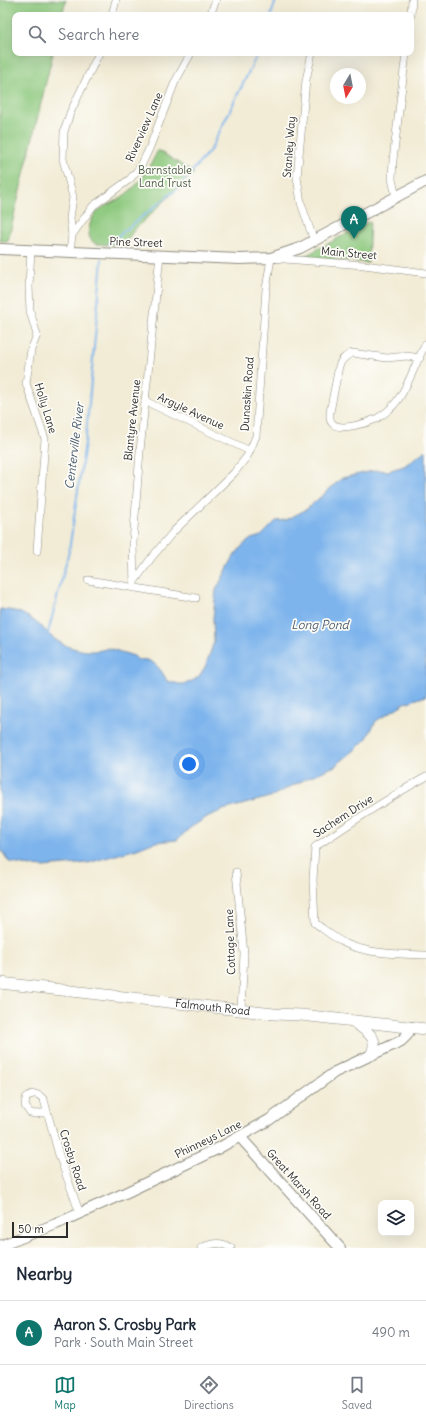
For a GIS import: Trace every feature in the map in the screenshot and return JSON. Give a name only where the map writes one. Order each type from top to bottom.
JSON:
[{"type":"main road","name":"Pine Street","points":[[0,249],[240,259],[270,258],[300,248],[426,181]]},
{"type":"main road","name":"Falmouth Road","points":[[0,982],[241,1010],[426,1029]]},
{"type":"main road","points":[[353,1021],[372,1036],[374,1041],[374,1050],[371,1055]]},
{"type":"main road","name":"Phinneys Lane","points":[[1,1247],[80,1214],[240,1137],[269,1120],[335,1072],[401,1041],[407,1035],[411,1027]]},
{"type":"main road","name":"Great Marsh Road","points":[[240,1137],[340,1248]]},
{"type":"street","points":[[113,12],[116,0]]},
{"type":"street","points":[[211,12],[216,0]]},
{"type":"street","points":[[411,12],[412,0]]},
{"type":"street","name":"Riverview Lane","points":[[70,252],[72,235],[70,218],[73,197],[63,159],[64,132],[70,113],[98,56]]},
{"type":"street","name":"Riverview Lane","points":[[72,235],[93,206],[130,178],[141,166],[175,82],[189,56]]},
{"type":"street","name":"Stanley Way","points":[[311,56],[306,80],[297,177],[301,203],[314,241]]},
{"type":"street","points":[[396,197],[392,179],[393,160],[406,56]]},
{"type":"street","name":"Holly Lane","points":[[31,250],[29,299],[30,311],[37,335],[31,350],[26,383],[45,438],[37,551]]},
{"type":"street","name":"Blantyre Avenue","points":[[134,585],[133,543],[140,452],[160,255]]},
{"type":"street","name":"Main Street","points":[[270,258],[364,265],[426,272]]},
{"type":"street","name":"Dunaskin Road","points":[[134,585],[152,557],[174,531],[234,473],[250,451],[256,436],[266,289],[270,258]]},
{"type":"street","points":[[420,358],[407,356],[387,358],[352,353],[343,358],[336,378],[330,419],[331,423],[340,427],[354,426],[375,419],[390,409],[397,402],[407,386],[420,358],[426,344]]},
{"type":"street","name":"Argyle Avenue","points":[[145,401],[250,451]]},
{"type":"street","points":[[88,580],[134,585],[196,598]]},
{"type":"street","name":"Sachem Drive","points":[[426,777],[315,847],[314,880],[315,923],[341,941],[348,945],[383,953],[426,955]]},
{"type":"street","name":"Cottage Lane","points":[[236,872],[244,954],[241,1010]]},
{"type":"street","name":"Crosby Road","points":[[47,1112],[62,1166],[80,1214]]},
{"type":"street","points":[[201,1248],[218,1243],[231,1248]]},
{"type":"green space","points":[[0,0],[66,0],[63,12],[12,12],[12,56],[52,56],[8,241],[0,241]]},
{"type":"green space","name":"Barnstable Land Trust","points":[[158,150],[194,173],[134,230],[124,245],[96,244],[92,241],[89,232],[89,227],[93,217],[103,207],[121,198],[137,184],[146,172]]},
{"type":"green space","points":[[370,221],[368,263],[305,256]]},
{"type":"water","name":"Long Pond","points":[[426,450],[426,696],[405,703],[376,721],[367,738],[335,766],[270,797],[223,810],[207,817],[190,828],[177,840],[155,842],[137,849],[88,863],[43,867],[9,862],[0,848],[0,609],[21,613],[32,619],[53,638],[73,648],[94,651],[108,648],[134,656],[138,660],[148,660],[159,668],[167,681],[185,684],[194,680],[200,675],[205,667],[214,642],[213,618],[216,590],[234,556],[243,545],[251,539],[261,536],[276,521],[286,520],[307,509],[342,478],[377,470],[388,471],[404,466]]},
{"type":"waterway","name":"Centerville River","points":[[272,12],[276,0]]},
{"type":"waterway","name":"Centerville River","points":[[108,244],[177,189],[211,149],[257,56]]},
{"type":"waterway","name":"Centerville River","points":[[48,633],[69,551],[86,436],[102,259]]},
{"type":"place","name":"Aaron S. Crosby Park","points":[[354,239]]}]
